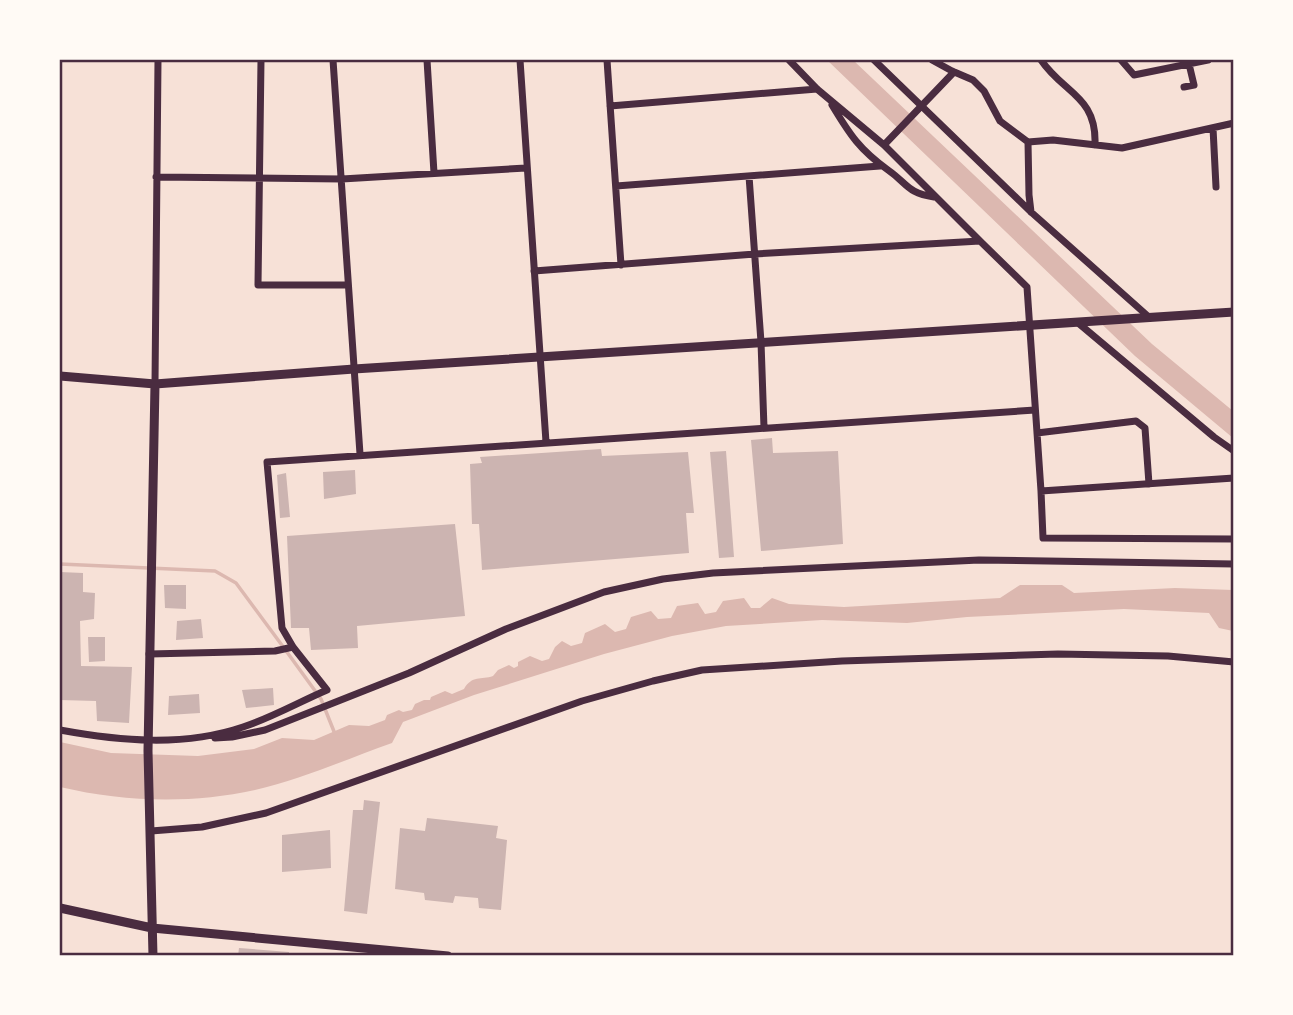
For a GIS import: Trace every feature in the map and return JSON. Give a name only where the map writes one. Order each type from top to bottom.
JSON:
[{"type":"street","points":[[153,956],[148,751],[158,60]]},
{"type":"street","points":[[261,60],[258,285],[347,285]]},
{"type":"street","points":[[333,60],[359,454]]},
{"type":"street","points":[[427,60],[434,173]]},
{"type":"street","points":[[520,60],[546,442]]},
{"type":"street","points":[[607,60],[621,265]]},
{"type":"street","points":[[789,60],[817,89],[884,145],[1027,287],[1043,538],[1234,539]]},
{"type":"street","points":[[874,60],[920,108],[1031,212],[1150,318]]},
{"type":"street","points":[[933,60],[973,80],[984,91],[1000,121],[1028,142],[1053,140],[1122,148],[1234,123]]},
{"type":"street","points":[[1041,60],[1087,106],[1096,128],[1095,145]]},
{"type":"street","points":[[1121,60],[1134,75],[1208,60]]},
{"type":"street","points":[[1184,88],[1194,85],[1189,64]]},
{"type":"street","points":[[884,145],[954,72]]},
{"type":"street","points":[[610,106],[817,89]]},
{"type":"street","points":[[830,100],[853,141],[915,194],[934,197]]},
{"type":"street","points":[[1213,128],[1216,187]]},
{"type":"street","points":[[1028,142],[1031,212]]},
{"type":"street","points":[[616,186],[880,166]]},
{"type":"street","points":[[156,177],[342,179],[526,168]]},
{"type":"street","points":[[749,176],[761,342],[764,428]]},
{"type":"street","points":[[534,271],[755,254],[980,242]]},
{"type":"street","points":[[60,376],[155,384],[1234,312]]},
{"type":"street","points":[[1080,321],[1214,437],[1234,451]]},
{"type":"street","points":[[201,738],[243,727],[327,690],[291,647],[282,628],[267,462],[1035,410]]},
{"type":"street","points":[[1037,433],[1136,421],[1145,428],[1149,484]]},
{"type":"street","points":[[1041,491],[1234,478]]},
{"type":"street","points":[[60,730],[97,737],[149,740],[232,737],[265,730],[409,673],[506,629],[604,592],[663,579],[713,573],[979,560],[1234,564]]},
{"type":"street","points":[[149,654],[276,651],[291,647]]},
{"type":"street","points":[[151,827],[202,827],[255,816],[582,701],[702,670],[854,660],[1058,654],[1168,656],[1234,662]]},
{"type":"street","points":[[60,908],[152,928],[448,956]]},
{"type":"shaded area","points":[[827,60],[853,60],[1152,344],[1233,411],[1233,438],[1135,356]]},
{"type":"shaded area","points":[[1020,585],[1062,585],[1074,593],[1175,588],[1233,590],[1233,631],[1219,628],[1209,613],[1124,609],[967,617],[907,623],[822,620],[726,626],[672,636],[604,654],[474,695],[403,722],[392,743],[307,775],[255,790],[207,798],[158,799],[108,796],[60,787],[60,742],[111,753],[198,756],[254,749],[282,738],[314,740],[349,725],[369,726],[385,720],[387,715],[399,710],[412,710],[415,704],[430,700],[445,691],[452,694],[464,689],[474,680],[493,676],[498,670],[509,665],[514,668],[518,666],[518,662],[530,656],[542,661],[549,659],[555,647],[562,641],[571,646],[582,643],[585,633],[605,624],[615,632],[626,629],[631,617],[651,611],[658,619],[671,618],[677,606],[698,603],[705,614],[716,612],[723,601],[744,598],[751,608],[760,608],[772,598],[789,604],[844,607],[1000,598]]},
{"type":"building","points":[[772,438],[773,453],[838,451],[843,544],[761,551],[751,440]]},
{"type":"building","points":[[601,449],[602,456],[688,452],[694,513],[686,513],[689,553],[482,570],[479,524],[472,524],[470,464],[482,463],[480,457]]},
{"type":"building","points":[[726,451],[734,557],[719,558],[710,452]]},
{"type":"building","points":[[355,470],[356,494],[324,499],[323,472]]},
{"type":"building","points":[[286,473],[290,517],[280,518],[277,475]]},
{"type":"building","points":[[455,524],[465,616],[357,626],[358,648],[311,650],[309,628],[291,628],[287,536]]},
{"type":"building","points":[[60,572],[83,573],[83,592],[95,593],[94,619],[80,621],[81,666],[132,667],[129,723],[97,721],[96,701],[60,700]]},
{"type":"building","points":[[164,585],[186,585],[186,609],[165,608]]},
{"type":"building","points":[[201,619],[203,638],[176,640],[177,621]]},
{"type":"building","points":[[88,637],[105,637],[105,661],[89,662]]},
{"type":"building","points":[[273,688],[274,705],[246,708],[242,690]]},
{"type":"building","points":[[199,694],[200,713],[168,715],[169,696]]},
{"type":"building","points":[[364,800],[380,802],[367,914],[344,911],[353,810],[363,810]]},
{"type":"building","points":[[427,818],[498,826],[496,838],[507,840],[501,910],[479,908],[478,898],[455,896],[453,903],[425,900],[424,893],[395,889],[400,828],[425,831]]},
{"type":"building","points":[[330,830],[331,868],[282,872],[282,835]]},
{"type":"building","points":[[239,948],[289,952],[289,956],[238,956]]},
{"type":"waterway","points":[[60,564],[215,571],[236,583],[321,699],[335,734]]}]
